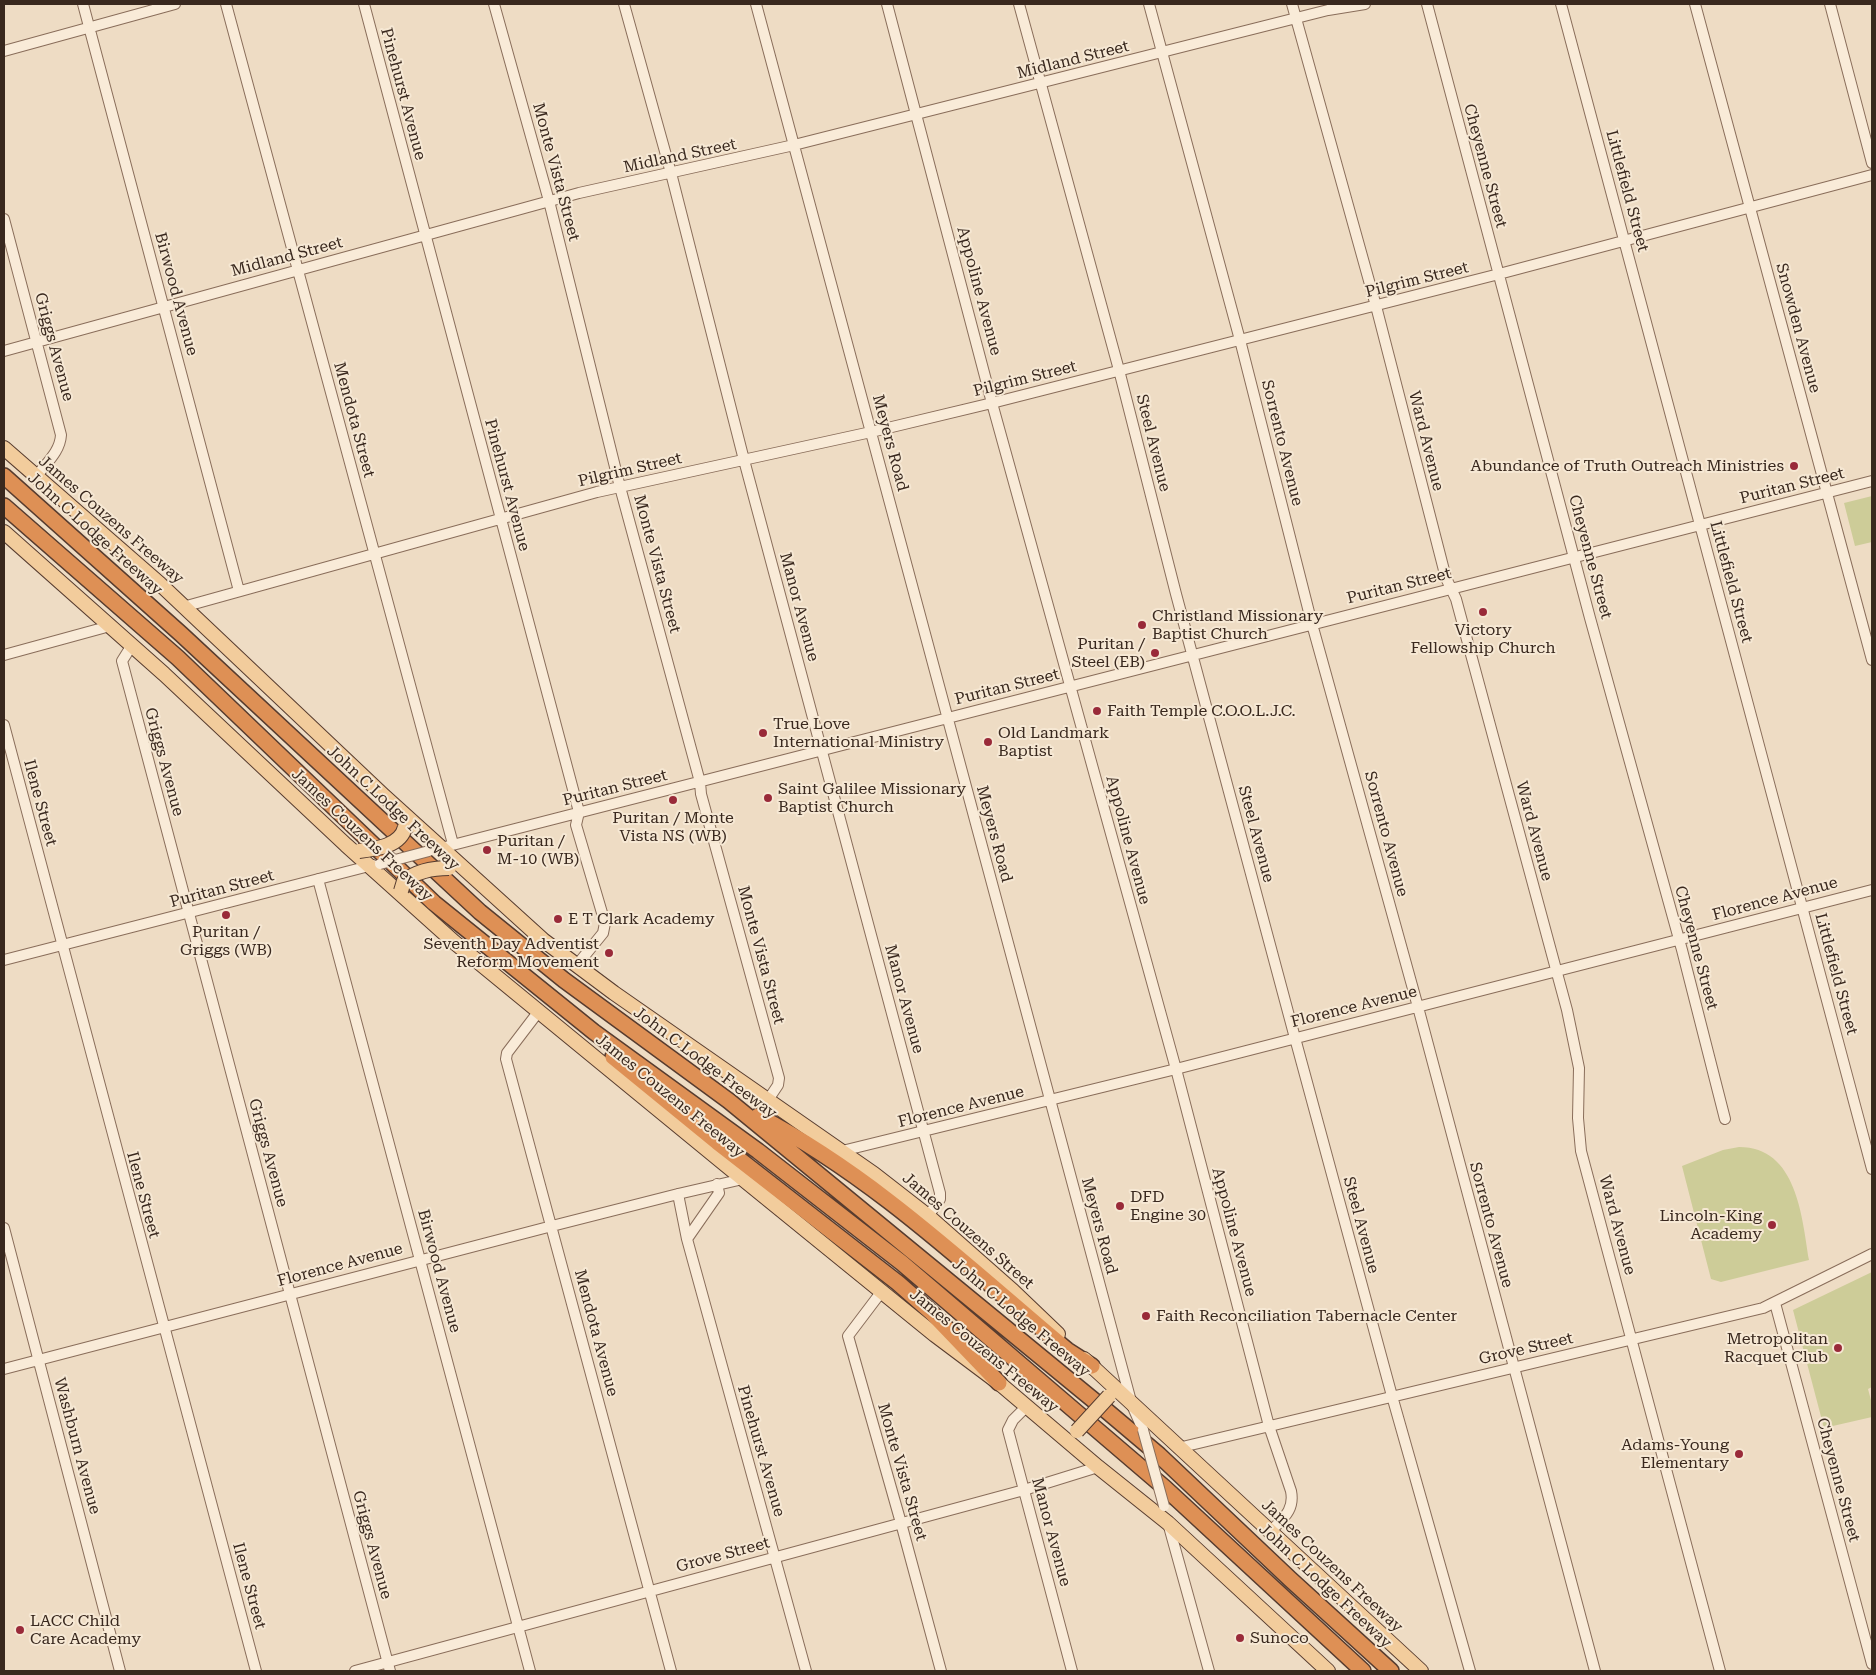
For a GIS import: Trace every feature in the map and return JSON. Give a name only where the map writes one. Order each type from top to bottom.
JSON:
[{"type":"highway","name":"John C Lodge Freeway","points":[[4,476],[181,634],[480,912],[564,980],[729,1101],[847,1196],[1159,1455],[1391,1671]]},
{"type":"highway","points":[[4,506],[178,658],[434,903],[594,1032],[758,1152],[902,1263],[1165,1488],[1363,1671]]},
{"type":"highway","points":[[594,1032],[612,1056],[626,1068],[905,1289],[931,1312],[999,1383]]},
{"type":"highway","points":[[729,1101],[791,1133],[871,1187],[921,1225],[1067,1350],[1092,1366]]},
{"type":"main road","name":"James Couzens Freeway","points":[[4,448],[183,607],[401,811],[543,940],[768,1100]]},
{"type":"main road","name":"James Couzens Freeway","points":[[4,532],[132,645],[346,845],[375,865],[402,894],[454,942],[967,1360],[999,1383],[1026,1406],[1072,1437],[1098,1467],[1168,1523],[1328,1671]]},
{"type":"main road","points":[[346,845],[360,851],[374,849],[396,841],[402,836],[405,827],[401,811]]},
{"type":"main road","points":[[402,894],[404,881],[416,874],[438,868],[460,870],[486,889]]},
{"type":"main road","name":"James Couzens Street","points":[[768,1100],[928,1216],[1013,1291],[1092,1366],[1112,1393],[1132,1405]]},
{"type":"main road","points":[[1072,1437],[1112,1393]]},
{"type":"main road","name":"James Couzens Freeway","points":[[1132,1405],[1421,1671]]},
{"type":"street","name":"Birwood Avenue","points":[[83,4],[239,591]]},
{"type":"street","points":[[4,50],[175,4]]},
{"type":"street","name":"Mendota Street","points":[[226,4],[374,554],[441,848]]},
{"type":"street","name":"Pinehurst Avenue","points":[[364,4],[579,812],[576,824],[605,928],[577,965]]},
{"type":"street","name":"Monte Vista Street","points":[[494,4],[549,201],[620,486],[700,782],[701,794],[779,1078],[778,1085],[768,1100]]},
{"type":"street","name":"Manor Avenue","points":[[624,4],[672,173],[744,460],[940,1193],[940,1199],[928,1216]]},
{"type":"street","name":"Meyers Road","points":[[756,4],[1132,1405],[1143,1430],[1209,1671]]},
{"type":"street","name":"Appoline Avenue","points":[[888,4],[992,403],[1176,1069],[1269,1426],[1293,1500],[1291,1508],[1270,1532]]},
{"type":"street","name":"Steel Avenue","points":[[1019,4],[1119,370],[1295,1038],[1392,1396],[1470,1671]]},
{"type":"street","name":"Sorrento Avenue","points":[[1149,4],[1240,340],[1312,624],[1418,1007],[1595,1671]]},
{"type":"street","name":"Ward Avenue","points":[[1292,4],[1376,306],[1434,536],[1465,632],[1567,1010],[1579,1068],[1578,1118],[1581,1151],[1720,1671]]},
{"type":"street","name":"Midland Street","points":[[4,351],[549,201],[794,146],[1328,10],[1366,4]]},
{"type":"street","name":"Cheyenne Street","points":[[1426,4],[1679,940],[1725,1118]]},
{"type":"street","name":"Littlefield Street","points":[[1561,4],[1804,907],[1805,917],[1872,1168]]},
{"type":"street","name":"Snowden Avenue","points":[[1695,4],[1872,660]]},
{"type":"street","points":[[1830,4],[1872,163]]},
{"type":"street","name":"Pilgrim Street","points":[[183,607],[620,486],[871,432],[992,403],[1376,306],[1872,175]]},
{"type":"street","name":"Griggs Avenue","points":[[4,219],[61,434],[58,450],[36,477]]},
{"type":"street","name":"Puritan Street","points":[[4,960],[1872,481]]},
{"type":"street","points":[[4,656],[110,626]]},
{"type":"street","name":"Griggs Avenue","points":[[132,645],[122,661],[389,1667]]},
{"type":"street","name":"Ilene Street","points":[[4,725],[61,946],[256,1671]]},
{"type":"street","name":"Birwood Avenue","points":[[318,880],[530,1671]]},
{"type":"street","name":"Florence Avenue","points":[[842,1152],[1176,1069],[1872,890]]},
{"type":"street","name":"Mendota Avenue","points":[[539,1011],[506,1056],[671,1671]]},
{"type":"street","name":"Florence Avenue","points":[[4,1369],[552,1226],[743,1179]]},
{"type":"street","points":[[687,1238],[719,1193],[717,1184]]},
{"type":"street","name":"Pinehurst Avenue","points":[[678,1194],[687,1238],[806,1671]]},
{"type":"street","name":"Washburn Avenue","points":[[4,1228],[120,1671]]},
{"type":"street","name":"Grove Street","points":[[1178,1448],[1763,1308],[1872,1254]]},
{"type":"street","name":"Monte Vista Street","points":[[882,1291],[848,1336],[941,1671]]},
{"type":"street","name":"Cheyenne Street","points":[[1775,1303],[1872,1664]]},
{"type":"street","name":"Manor Avenue","points":[[1026,1406],[1013,1420],[1008,1430],[1072,1671]]},
{"type":"street","name":"Grove Street","points":[[355,1671],[389,1667],[518,1626],[1024,1490],[1098,1467]]},
{"type":"shaded area","points":[[1872,496],[1872,542],[1855,546],[1844,503]]},
{"type":"shaded area","points":[[1739,1147],[1758,1150],[1773,1159],[1785,1171],[1799,1205],[1809,1260],[1721,1282],[1711,1279],[1682,1166],[1723,1150]]},
{"type":"shaded area","name":"Metropolitan Racquet Club","points":[[1872,1272],[1872,1387],[1868,1389],[1872,1404],[1872,1417],[1824,1428],[1793,1310]]},
{"type":"place","name":"Abundance of Truth Outreach Ministries","points":[[1794,466]]},
{"type":"place","name":"Victory Fellowship Church","points":[[1483,612]]},
{"type":"place","name":"Christland Missionary Baptist Church","points":[[1142,625]]},
{"type":"place","name":"Puritan / Steel (EB)","points":[[1155,653]]},
{"type":"place","name":"Faith Temple C.O.O.L.J.C.","points":[[1097,711]]},
{"type":"place","name":"True Love International Ministry","points":[[763,733]]},
{"type":"place","name":"Old Landmark Baptist","points":[[988,742]]},
{"type":"place","name":"Saint Galilee Missionary Baptist Church","points":[[768,798]]},
{"type":"place","name":"Puritan / Monte Vista NS (WB)","points":[[673,800]]},
{"type":"place","name":"Puritan / M-10 (WB)","points":[[487,850]]},
{"type":"place","name":"Puritan / Griggs (WB)","points":[[226,915]]},
{"type":"place","name":"E T Clark Academy","points":[[558,919]]},
{"type":"place","name":"Seventh Day Adventist Reform Movement","points":[[609,953]]},
{"type":"place","name":"DFD Engine 30","points":[[1120,1206]]},
{"type":"place","name":"Lincoln-King Academy","points":[[1772,1225]]},
{"type":"place","name":"Faith Reconciliation Tabernacle Center","points":[[1146,1316]]},
{"type":"place","name":"Metropolitan Racquet Club","points":[[1838,1348]]},
{"type":"place","name":"Adams-Young Elementary","points":[[1739,1454]]},
{"type":"place","name":"LACC Child Care Academy","points":[[20,1630]]},
{"type":"place","name":"Sunoco","points":[[1240,1638]]}]
